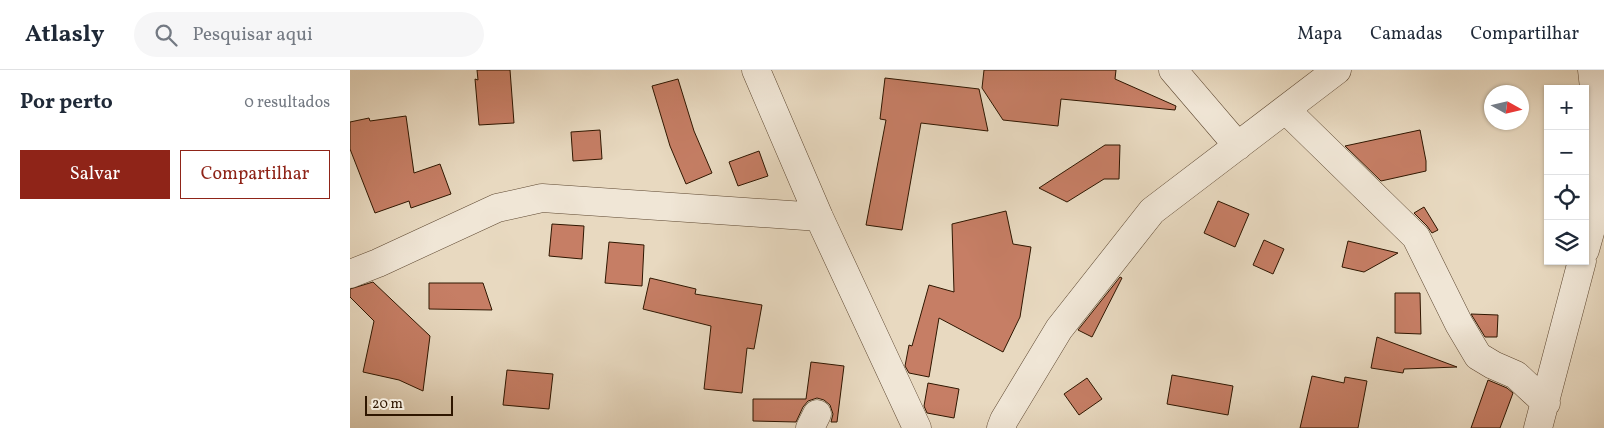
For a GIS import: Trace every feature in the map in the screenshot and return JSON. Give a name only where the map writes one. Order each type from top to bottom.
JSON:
[{"type":"street","points":[[756,70],[819,217],[917,428]]},
{"type":"street","points":[[1173,70],[1238,146]]},
{"type":"street","points":[[1001,428],[1059,329],[1152,211],[1337,70]]},
{"type":"street","points":[[1589,236],[1594,218],[1600,141],[1592,70]]},
{"type":"street","points":[[1286,110],[1416,237],[1459,324],[1478,356],[1516,375],[1542,416]]},
{"type":"street","points":[[350,274],[497,208],[542,198],[819,217]]},
{"type":"street","points":[[1542,416],[1581,265]]},
{"type":"building","points":[[477,70],[510,70],[514,123],[479,125],[475,79],[478,80]]},
{"type":"building","points":[[984,70],[1116,70],[1115,79],[1176,106],[1175,110],[1061,99],[1058,126],[1003,120],[982,88]]},
{"type":"building","points":[[885,78],[979,89],[988,131],[921,123],[902,230],[866,225],[886,120],[880,119]]},
{"type":"building","points":[[678,79],[694,131],[712,173],[686,184],[670,146],[652,86]]},
{"type":"building","points":[[406,116],[414,173],[440,164],[451,194],[411,208],[409,201],[375,213],[350,149],[350,122],[369,118],[370,121]]},
{"type":"building","points":[[600,130],[602,159],[573,161],[571,132]]},
{"type":"building","points":[[1420,130],[1426,171],[1381,181],[1345,146]]},
{"type":"building","points":[[1105,145],[1120,145],[1119,179],[1104,179],[1067,202],[1039,188]]},
{"type":"building","points":[[759,151],[768,176],[738,186],[729,162]]},
{"type":"building","points":[[1218,201],[1249,214],[1235,247],[1204,233]]},
{"type":"building","points":[[1424,207],[1438,230],[1432,233],[1414,213]]},
{"type":"building","points":[[1006,211],[1013,244],[1031,247],[1020,317],[1003,352],[939,318],[929,377],[909,373],[905,366],[909,345],[912,346],[929,285],[954,292],[952,224]]},
{"type":"building","points":[[552,224],[584,226],[582,259],[549,256]]},
{"type":"building","points":[[1264,240],[1284,249],[1273,274],[1253,265]]},
{"type":"building","points":[[1348,241],[1398,253],[1364,272],[1342,267]]},
{"type":"building","points":[[609,242],[644,245],[642,286],[605,283]]},
{"type":"building","points":[[1120,277],[1122,278],[1092,337],[1078,330]]},
{"type":"building","points":[[650,278],[696,289],[695,294],[762,305],[754,349],[747,348],[742,393],[704,389],[711,326],[643,309]]},
{"type":"building","points":[[373,282],[430,336],[423,391],[399,380],[363,372],[374,321],[350,297],[350,289]]},
{"type":"building","points":[[429,283],[483,283],[492,310],[429,309]]},
{"type":"building","points":[[1395,293],[1420,293],[1421,334],[1395,333]]},
{"type":"building","points":[[1471,314],[1498,315],[1497,337],[1485,337]]},
{"type":"building","points":[[1377,337],[1457,367],[1404,369],[1403,373],[1371,368]]},
{"type":"building","points":[[811,362],[844,366],[837,422],[831,422],[833,414],[830,405],[824,400],[817,398],[808,401],[796,422],[753,421],[753,399],[806,399]]},
{"type":"building","points":[[507,370],[553,374],[549,409],[503,405]]},
{"type":"building","points":[[1172,375],[1233,386],[1228,415],[1167,404]]},
{"type":"building","points":[[1312,376],[1344,383],[1345,377],[1367,381],[1358,428],[1300,428]]},
{"type":"building","points":[[1087,378],[1102,399],[1079,415],[1064,394]]},
{"type":"building","points":[[1488,380],[1507,388],[1513,393],[1500,428],[1471,428]]},
{"type":"building","points":[[928,383],[959,389],[954,418],[927,413],[924,406]]}]
